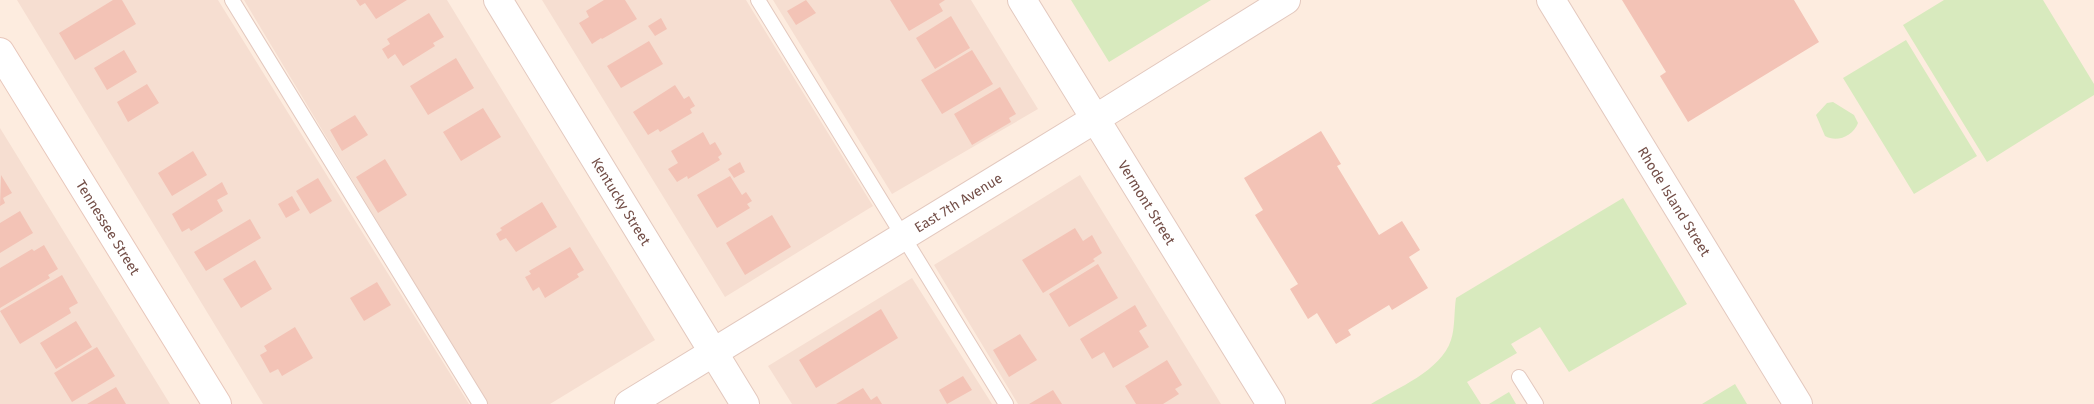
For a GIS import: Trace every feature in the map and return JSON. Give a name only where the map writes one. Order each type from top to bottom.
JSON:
[{"type":"street","name":"Kentucky Street","points":[[498,0],[745,404]]},
{"type":"street","name":"Vermont Street","points":[[1022,0],[1271,404]]},
{"type":"street","name":"East 7th Avenue","points":[[629,404],[1095,120],[1285,0]]},
{"type":"street","name":"Rhode Island Street","points":[[1551,0],[1798,404]]},
{"type":"street","name":"Tennessee Street","points":[[0,52],[217,404]]},
{"type":"lane","points":[[232,0],[480,404]]},
{"type":"lane","points":[[758,0],[1006,404]]},
{"type":"lane","points":[[1519,377],[1536,404]]},
{"type":"shaded area","points":[[17,0],[218,0],[469,404],[263,404]]},
{"type":"shaded area","points":[[244,0],[447,0],[655,340],[550,404],[487,404]]},
{"type":"shaded area","points":[[542,0],[746,0],[873,206],[725,297]]},
{"type":"shaded area","points":[[773,0],[971,0],[1038,109],[892,194]]},
{"type":"shaded area","points":[[0,128],[170,404],[0,404]]},
{"type":"shaded area","points":[[1080,175],[1221,404],[1018,404],[934,265]]},
{"type":"shaded area","points":[[912,278],[992,404],[792,404],[768,366]]},
{"type":"green space","points":[[1071,0],[1211,0],[1109,62]]},
{"type":"green space","points":[[1944,0],[2043,0],[2094,84],[2094,95],[1987,162],[1903,25]]},
{"type":"green space","points":[[1906,40],[1977,156],[1914,194],[1843,78]]},
{"type":"green space","points":[[1833,102],[1854,115],[1858,123],[1849,135],[1835,139],[1825,136],[1816,115],[1827,103]]},
{"type":"green space","points":[[1623,198],[1687,304],[1569,372],[1540,327],[1511,344],[1517,353],[1467,382],[1481,404],[1371,404],[1417,378],[1438,361],[1446,351],[1451,340],[1456,298]]},
{"type":"green space","points":[[1735,384],[1747,404],[1702,404]]},
{"type":"green space","points":[[1509,392],[1516,404],[1489,404]]},
{"type":"building","points":[[113,0],[122,0],[136,24],[75,60],[59,33]]},
{"type":"building","points":[[356,0],[407,0],[376,19],[365,3],[360,6]]},
{"type":"building","points":[[604,0],[625,0],[637,19],[592,44],[579,23],[589,17],[586,11]]},
{"type":"building","points":[[806,0],[816,13],[796,25],[787,11]]},
{"type":"building","points":[[890,0],[945,0],[939,4],[943,11],[909,31]]},
{"type":"building","points":[[1622,0],[1794,0],[1819,42],[1688,122],[1660,76],[1666,72]]},
{"type":"building","points":[[429,13],[444,37],[433,43],[435,46],[403,66],[395,54],[388,59],[382,49],[390,44],[387,39]]},
{"type":"building","points":[[951,16],[970,48],[935,69],[916,38]]},
{"type":"building","points":[[661,18],[667,29],[655,36],[648,26]]},
{"type":"building","points":[[649,41],[663,64],[621,88],[607,66]]},
{"type":"building","points":[[124,50],[137,72],[107,90],[94,68]]},
{"type":"building","points":[[972,50],[993,84],[942,114],[921,80]]},
{"type":"building","points":[[456,58],[474,88],[428,115],[410,86]]},
{"type":"building","points":[[147,84],[159,103],[128,122],[117,102]]},
{"type":"building","points":[[675,85],[684,99],[689,96],[695,106],[690,109],[692,113],[660,132],[658,129],[648,135],[633,112]]},
{"type":"building","points":[[1000,87],[1016,114],[1009,118],[1011,122],[972,145],[954,114]]},
{"type":"building","points":[[483,108],[501,137],[461,161],[443,132]]},
{"type":"building","points":[[355,115],[368,135],[342,151],[330,130]]},
{"type":"building","points":[[1321,131],[1341,164],[1337,166],[1379,235],[1402,221],[1420,250],[1409,257],[1428,288],[1392,310],[1389,305],[1348,330],[1351,335],[1336,344],[1317,313],[1308,319],[1290,289],[1298,284],[1255,215],[1263,210],[1244,178]]},
{"type":"building","points":[[703,132],[710,145],[715,142],[722,154],[718,157],[720,160],[688,179],[687,176],[677,182],[668,169],[678,163],[671,151]]},
{"type":"building","points":[[193,151],[207,175],[172,196],[158,173]]},
{"type":"building","points":[[385,159],[407,195],[378,213],[356,177]]},
{"type":"building","points":[[740,162],[745,172],[734,178],[728,169]]},
{"type":"building","points":[[1,175],[12,193],[3,198],[5,203],[0,206]]},
{"type":"building","points":[[730,176],[742,195],[746,192],[752,201],[747,204],[750,208],[717,228],[697,195]]},
{"type":"building","points":[[318,178],[332,201],[310,214],[296,191]]},
{"type":"building","points":[[222,182],[228,194],[217,200],[223,211],[191,231],[189,228],[182,232],[172,214]]},
{"type":"building","points":[[292,196],[300,210],[286,218],[278,204]]},
{"type":"building","points":[[542,202],[557,227],[516,252],[506,238],[500,241],[496,234],[502,230],[500,228]]},
{"type":"building","points":[[20,211],[33,233],[0,253],[0,223]]},
{"type":"building","points":[[772,215],[791,247],[745,275],[726,243]]},
{"type":"building","points":[[250,219],[261,238],[206,271],[194,252]]},
{"type":"building","points":[[1075,228],[1083,241],[1092,235],[1102,253],[1093,259],[1095,261],[1043,293],[1022,260]]},
{"type":"building","points":[[44,245],[58,269],[48,275],[50,278],[0,308],[0,268],[32,249],[34,251]]},
{"type":"building","points":[[570,247],[584,270],[577,274],[579,277],[545,298],[539,287],[533,291],[525,277],[531,274],[529,271]]},
{"type":"building","points":[[255,260],[272,289],[241,308],[223,279]]},
{"type":"building","points":[[1098,264],[1118,298],[1069,327],[1049,294]]},
{"type":"building","points":[[62,275],[78,303],[69,308],[71,313],[20,344],[0,311]]},
{"type":"building","points":[[377,282],[391,305],[364,321],[350,298]]},
{"type":"building","points":[[1135,305],[1147,326],[1139,331],[1149,347],[1113,368],[1104,352],[1092,359],[1080,339]]},
{"type":"building","points":[[881,309],[898,338],[816,388],[799,360]]},
{"type":"building","points":[[76,321],[92,347],[56,369],[40,343]]},
{"type":"building","points":[[295,327],[313,358],[282,376],[278,369],[270,373],[260,355],[267,351],[264,346]]},
{"type":"building","points":[[1020,334],[1037,360],[1009,377],[993,350]]},
{"type":"building","points":[[97,347],[115,376],[72,402],[54,373]]},
{"type":"building","points":[[1167,360],[1182,385],[1175,389],[1179,394],[1163,404],[1136,404],[1125,386]]},
{"type":"building","points":[[963,376],[972,390],[947,404],[939,390]]},
{"type":"building","points":[[116,387],[126,404],[87,404]]},
{"type":"building","points":[[863,388],[871,400],[877,396],[882,404],[836,404]]},
{"type":"building","points":[[1053,390],[1062,404],[1029,404]]}]
